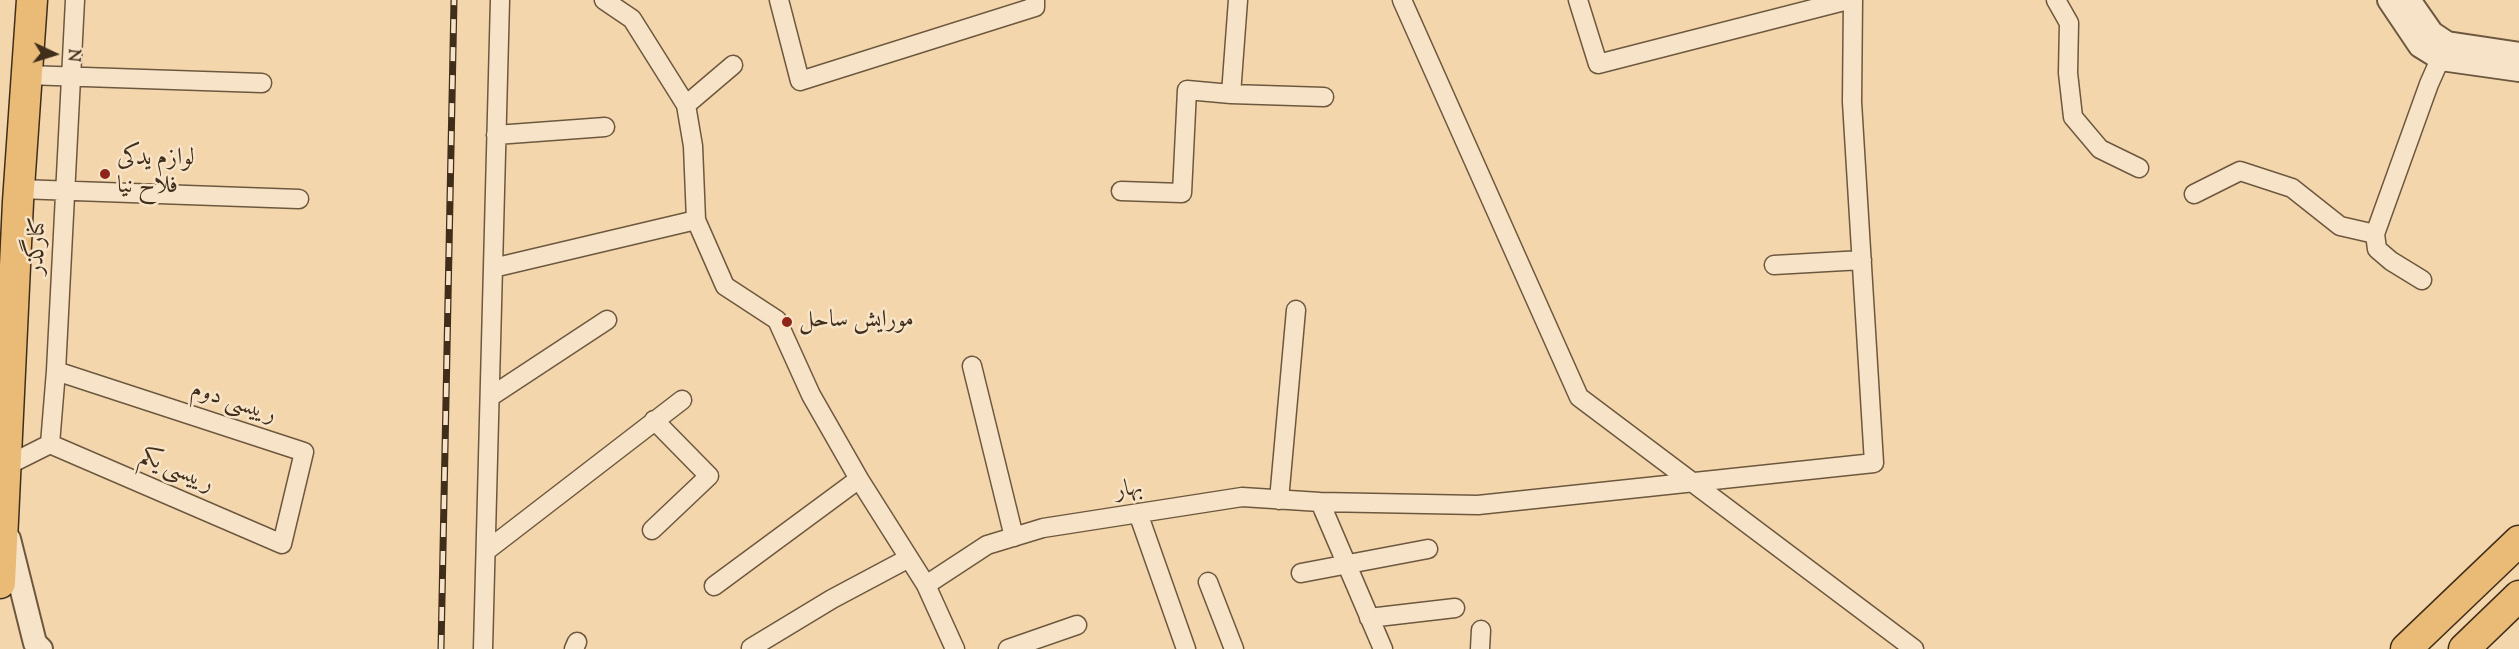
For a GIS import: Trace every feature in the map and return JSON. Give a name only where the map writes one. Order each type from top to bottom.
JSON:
[{"type":"highway","points":[[0,583],[19,189],[32,0]]},
{"type":"highway","points":[[2406,649],[2519,541]]},
{"type":"highway","points":[[2470,643],[2519,596]]},
{"type":"street","name":"کنارگذر","points":[[50,444],[56,371],[75,0]]},
{"type":"street","points":[[483,649],[500,0]]},
{"type":"street","points":[[604,0],[632,19],[686,105],[693,146],[696,220],[725,286],[777,320],[811,395],[859,479],[926,585],[955,649]]},
{"type":"street","points":[[779,0],[800,81],[1035,7],[1035,0]]},
{"type":"street","points":[[1231,94],[1238,0]]},
{"type":"street","points":[[1402,0],[1579,397],[1914,649]]},
{"type":"street","points":[[1578,0],[1598,64],[1848,0]]},
{"type":"street","points":[[1774,265],[1862,260],[1852,102],[1853,0]]},
{"type":"street","points":[[2056,0],[2069,23],[2068,73],[2073,117],[2100,149],[2139,168]]},
{"type":"street","points":[[2389,0],[2420,46],[2519,70]]},
{"type":"street","points":[[2409,0],[2444,51]]},
{"type":"street","points":[[2444,51],[2519,54]]},
{"type":"street","points":[[2422,280],[2391,261],[2377,249],[2375,234],[2429,84],[2444,51]]},
{"type":"street","points":[[686,105],[733,65]]},
{"type":"street","points":[[26,75],[262,83]]},
{"type":"street","points":[[1120,191],[1182,193],[1187,90],[1324,97]]},
{"type":"street","points":[[496,135],[605,127]]},
{"type":"street","points":[[2194,194],[2240,171],[2292,188],[2340,226],[2375,234]]},
{"type":"street","points":[[19,189],[299,199]]},
{"type":"street","points":[[493,268],[696,220]]},
{"type":"street","name":"بهار","points":[[926,585],[987,545],[1043,528],[1242,497],[1320,502],[1478,505],[1875,463],[1862,260]]},
{"type":"street","points":[[1279,500],[1296,310]]},
{"type":"street","points":[[490,397],[607,320]]},
{"type":"street","points":[[972,366],[1014,537]]},
{"type":"street","name":"رییسی دوم","points":[[56,371],[304,452],[282,544]]},
{"type":"street","points":[[486,551],[682,400]]},
{"type":"street","points":[[652,530],[709,476],[654,420]]},
{"type":"street","points":[[6,466],[50,444]]},
{"type":"street","name":"رییسی یکم","points":[[50,444],[282,544]]},
{"type":"street","points":[[714,586],[859,479]]},
{"type":"street","points":[[1320,502],[1369,618],[1375,647]]},
{"type":"street","points":[[1138,513],[1186,649]]},
{"type":"street","points":[[3,516],[35,643],[41,649]]},
{"type":"street","points":[[1301,573],[1428,549]]},
{"type":"street","points":[[751,648],[832,599],[909,558]]},
{"type":"street","points":[[1208,582],[1234,649]]},
{"type":"street","points":[[1369,618],[1455,608]]},
{"type":"street","points":[[2470,643],[2519,615]]},
{"type":"street","points":[[1008,649],[1077,625]]},
{"type":"street","points":[[1480,649],[1481,630]]},
{"type":"railway","points":[[441,649],[454,0]]},
{"type":"place","name":"لوازم یدکی فلاح نیا","points":[[105,174]]},
{"type":"place","name":"مورایش ساحل","points":[[787,322]]}]
